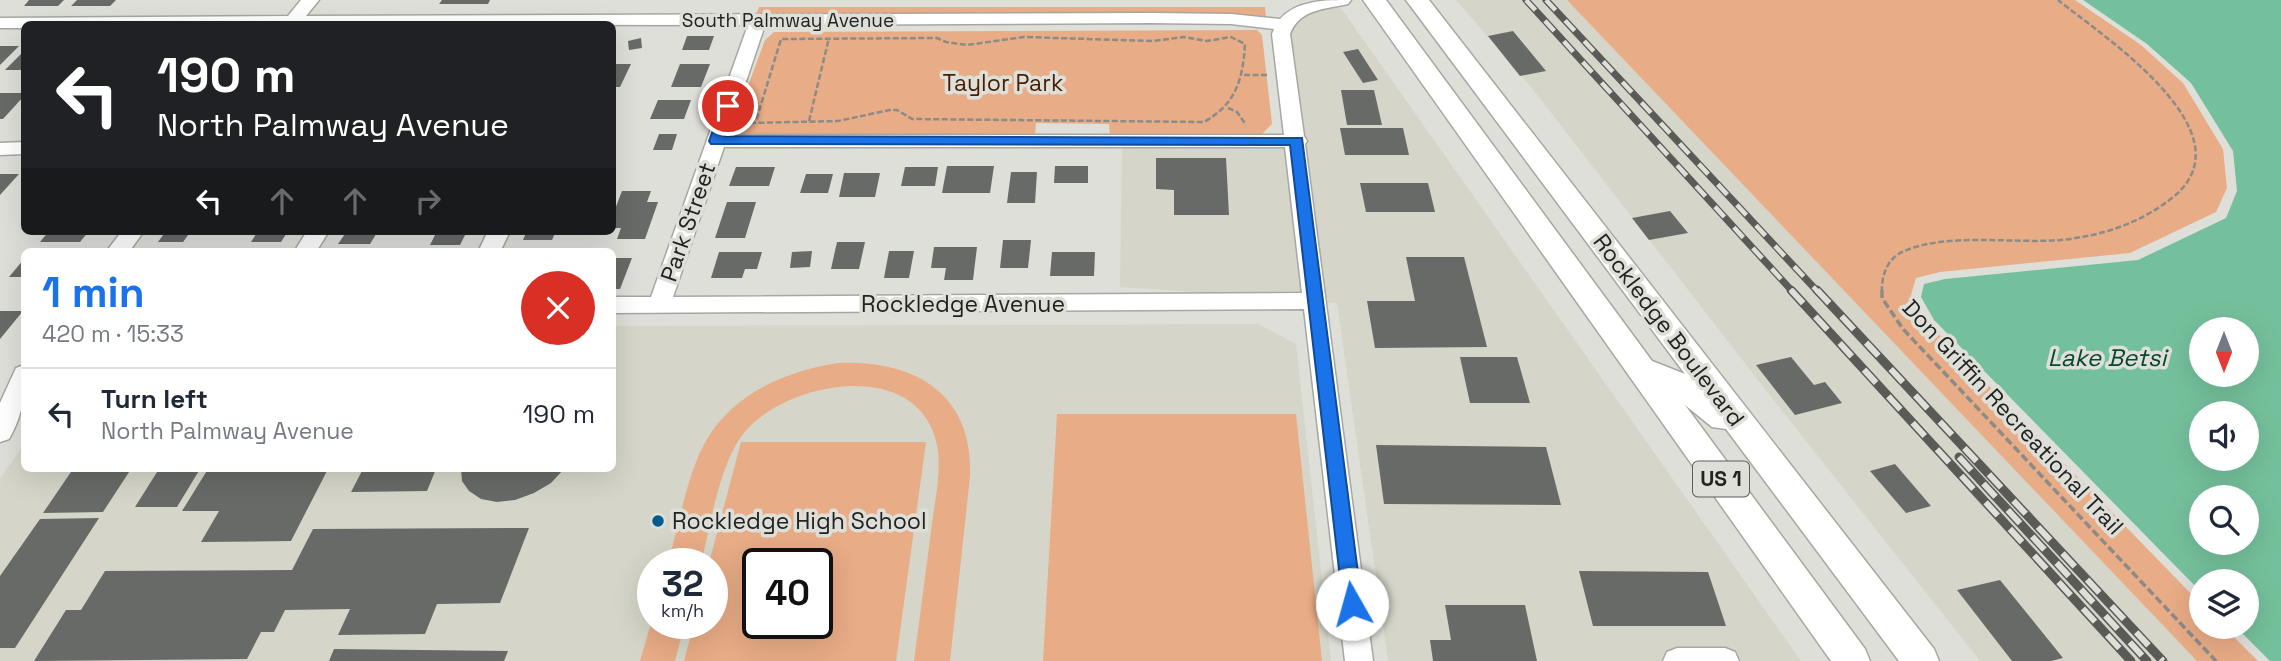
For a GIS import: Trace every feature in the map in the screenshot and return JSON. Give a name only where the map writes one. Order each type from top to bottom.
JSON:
[{"type":"main road","name":"Rockledge Boulevard","points":[[1374,0],[1643,370],[1844,659]]},
{"type":"main road","name":"Rockledge Boulevard","points":[[1417,0],[1921,661]]},
{"type":"main road","points":[[1590,296],[1638,331],[1661,342],[1681,346]]},
{"type":"main road","points":[[1643,370],[1684,387],[1754,442]]},
{"type":"street","points":[[294,21],[310,0]]},
{"type":"street","points":[[1342,0],[1305,7],[1282,29],[1359,661]]},
{"type":"street","name":"South Palmway Avenue","points":[[616,23],[1231,19],[1282,29]]},
{"type":"street","name":"Park Street","points":[[659,305],[758,21]]},
{"type":"street","points":[[0,23],[21,23]]},
{"type":"street","points":[[716,141],[1297,141]]},
{"type":"street","points":[[0,149],[21,148]]},
{"type":"street","name":"Rockledge Avenue","points":[[616,305],[1314,301]]},
{"type":"street","points":[[2,429],[21,378]]},
{"type":"street","points":[[1677,661],[1725,661]]},
{"type":"path","name":"Don Griffin Recreational Trail","points":[[2058,0],[2141,70],[2178,108],[2193,129],[2198,157],[2188,184],[2164,207],[2127,227],[2080,239],[1933,242],[1898,254],[1881,278],[1882,298],[1903,330],[2216,661]]},
{"type":"path","points":[[746,125],[756,121],[838,121],[890,110],[897,110],[912,119],[935,120],[1204,122],[1228,108],[1243,75],[1245,44],[1231,37],[1207,41],[1184,37],[1153,41],[1054,40],[1026,37],[981,43],[945,43],[937,38],[781,39],[756,121]]},
{"type":"path","points":[[809,121],[829,38]]},
{"type":"path","points":[[1243,75],[1270,75]]},
{"type":"path","points":[[1228,108],[1237,112],[1247,127]]},
{"type":"shaded area","points":[[1456,0],[1567,0],[2197,661],[1980,661],[1531,87]]},
{"type":"shaded area","points":[[1341,8],[1801,661],[1388,661],[1337,303],[1325,302],[1290,34],[1291,27],[1310,12]]},
{"type":"shaded area","points":[[1122,148],[1288,148],[1303,293],[1209,293],[1120,287]]},
{"type":"shaded area","name":"Rockledge High School","points":[[1258,324],[1296,344],[1331,661],[0,661],[0,478],[21,449],[21,472],[616,472],[616,326]]},
{"type":"green space","points":[[1567,0],[2075,0],[2141,45],[2183,83],[2223,149],[2227,188],[2216,212],[2130,253],[1940,272],[1916,278],[1911,295],[1925,320],[2189,592],[2189,639],[2236,639],[2258,661],[2197,661]]},
{"type":"green space","points":[[759,7],[1265,7],[1266,17],[1230,13],[756,15]]},
{"type":"green space","name":"Taylor Park","points":[[1257,30],[1262,35],[1272,124],[1262,134],[1110,134],[1109,124],[1036,123],[1035,135],[744,136],[735,129],[734,123],[765,40],[774,32]]},
{"type":"green space","points":[[839,363],[867,364],[892,368],[915,376],[934,388],[950,404],[962,424],[969,448],[970,477],[950,661],[914,661],[939,464],[937,445],[925,417],[905,399],[879,389],[850,386],[819,390],[790,400],[764,415],[744,433],[728,461],[705,548],[672,548],[694,467],[718,423],[732,409],[764,386],[820,366]]},
{"type":"green space","points":[[1057,414],[1296,414],[1322,661],[1043,661]]},
{"type":"green space","points":[[741,442],[926,442],[896,661],[684,661],[690,639],[728,639],[728,548],[713,548]]},
{"type":"green space","points":[[646,639],[681,639],[675,661],[640,661]]},
{"type":"water","name":"Lake Betsi","points":[[2083,0],[2281,0],[2281,661],[2270,661],[2248,639],[2259,639],[2259,569],[2189,569],[2189,580],[1934,320],[1921,297],[1924,284],[1945,279],[2138,260],[2226,218],[2237,191],[2233,151],[2191,83],[2147,44]]},
{"type":"building","points":[[29,0],[64,0],[58,6],[24,6]]},
{"type":"building","points":[[77,0],[116,0],[110,6],[71,6]]},
{"type":"building","points":[[442,0],[490,0],[488,4],[439,4]]},
{"type":"building","points":[[1513,31],[1546,71],[1520,76],[1488,36]]},
{"type":"building","points":[[687,36],[714,36],[709,50],[682,50]]},
{"type":"building","points":[[641,38],[642,48],[629,50],[628,41]]},
{"type":"building","points":[[0,46],[19,46],[0,65]]},
{"type":"building","points":[[1358,49],[1378,80],[1363,83],[1343,52]]},
{"type":"building","points":[[21,54],[21,70],[5,70]]},
{"type":"building","points":[[616,64],[631,64],[620,87],[616,87]]},
{"type":"building","points":[[680,64],[710,64],[701,87],[671,87]]},
{"type":"building","points":[[1341,90],[1374,90],[1382,125],[1347,125]]},
{"type":"building","points":[[0,93],[21,93],[21,99],[0,119]]},
{"type":"building","points":[[658,100],[691,100],[684,119],[650,119]]},
{"type":"building","points":[[1340,128],[1403,128],[1409,155],[1345,155]]},
{"type":"building","points":[[659,134],[677,134],[672,150],[653,150]]},
{"type":"building","points":[[1156,158],[1226,158],[1229,215],[1174,215],[1174,190],[1156,189]]},
{"type":"building","points":[[947,166],[994,166],[990,193],[942,193]]},
{"type":"building","points":[[1055,166],[1088,166],[1088,183],[1054,183]]},
{"type":"building","points":[[736,167],[775,167],[769,186],[729,186]]},
{"type":"building","points":[[905,167],[938,167],[935,186],[901,186]]},
{"type":"building","points":[[1011,172],[1037,172],[1035,203],[1007,203]]},
{"type":"building","points":[[844,173],[880,173],[875,197],[839,197]]},
{"type":"building","points":[[0,174],[19,174],[0,195]]},
{"type":"building","points":[[806,174],[833,174],[828,193],[800,193]]},
{"type":"building","points":[[1360,183],[1428,183],[1435,212],[1366,212]]},
{"type":"building","points":[[622,191],[651,191],[647,202],[658,202],[645,239],[617,239],[621,228],[616,228],[616,207]]},
{"type":"building","points":[[727,202],[756,202],[745,238],[715,238]]},
{"type":"building","points":[[1670,211],[1688,233],[1649,240],[1632,218]]},
{"type":"building","points":[[46,235],[86,235],[80,242],[40,242]]},
{"type":"building","points":[[163,235],[188,235],[183,242],[158,242]]},
{"type":"building","points":[[255,235],[285,235],[281,242],[251,242]]},
{"type":"building","points":[[344,235],[376,235],[370,244],[338,244]]},
{"type":"building","points":[[435,235],[465,235],[460,245],[430,245]]},
{"type":"building","points":[[525,235],[554,235],[552,240],[523,240]]},
{"type":"building","points":[[1003,240],[1031,240],[1028,268],[1000,268]]},
{"type":"building","points":[[837,242],[865,242],[859,269],[831,269]]},
{"type":"building","points":[[934,247],[977,247],[973,280],[944,280],[946,268],[931,268]]},
{"type":"building","points":[[812,251],[810,267],[790,268],[792,252]]},
{"type":"building","points":[[889,251],[914,251],[909,278],[884,278]]},
{"type":"building","points":[[719,252],[762,252],[757,269],[745,269],[742,278],[711,278]]},
{"type":"building","points":[[1052,252],[1095,252],[1094,276],[1050,276]]},
{"type":"building","points":[[1406,257],[1464,257],[1487,347],[1375,348],[1367,301],[1415,301]]},
{"type":"building","points":[[616,258],[632,258],[620,289],[616,289]]},
{"type":"building","points":[[21,263],[21,277],[9,277]]},
{"type":"building","points":[[0,311],[21,311],[21,313],[0,339]]},
{"type":"building","points":[[1460,357],[1517,357],[1530,403],[1470,403]]},
{"type":"building","points":[[1791,357],[1814,385],[1825,382],[1842,403],[1795,415],[1756,365]]},
{"type":"building","points":[[1376,445],[1546,447],[1561,505],[1384,504]]},
{"type":"building","points":[[1895,464],[1931,506],[1906,513],[1870,471]]},
{"type":"building","points":[[71,472],[129,472],[103,512],[43,513]]},
{"type":"building","points":[[157,472],[198,472],[177,507],[135,507]]},
{"type":"building","points":[[206,472],[326,472],[291,541],[201,542],[219,511],[182,511]]},
{"type":"building","points":[[361,472],[435,472],[427,491],[351,492]]},
{"type":"building","points":[[461,472],[561,472],[551,483],[534,493],[515,500],[497,502],[481,499],[469,491],[462,481]]},
{"type":"building","points":[[99,518],[15,648],[0,648],[0,576],[40,519]]},
{"type":"building","points":[[529,528],[500,603],[437,604],[425,634],[338,635],[350,609],[285,610],[274,632],[261,632],[247,659],[34,661],[66,610],[81,610],[105,571],[292,570],[313,529]]},
{"type":"building","points":[[1579,571],[1708,572],[1726,626],[1593,626]]},
{"type":"building","points":[[2000,580],[2063,658],[2051,661],[2012,661],[1957,590]]},
{"type":"building","points":[[1445,605],[1525,605],[1537,661],[1433,661],[1430,640],[1451,640]]},
{"type":"building","points":[[334,649],[508,651],[504,661],[329,661]]},
{"type":"railway","points":[[1526,0],[1793,292]]},
{"type":"railway","points":[[1546,0],[1818,292]]},
{"type":"railway","points":[[1791,290],[2131,661]]},
{"type":"railway","points":[[1817,290],[2163,661]]},
{"type":"railway","points":[[1959,457],[2147,661]]},
{"type":"place","name":"Rockledge High School","points":[[658,521]]},
{"type":"route","points":[[728,106],[716,141],[1297,141],[1352,604]]}]
